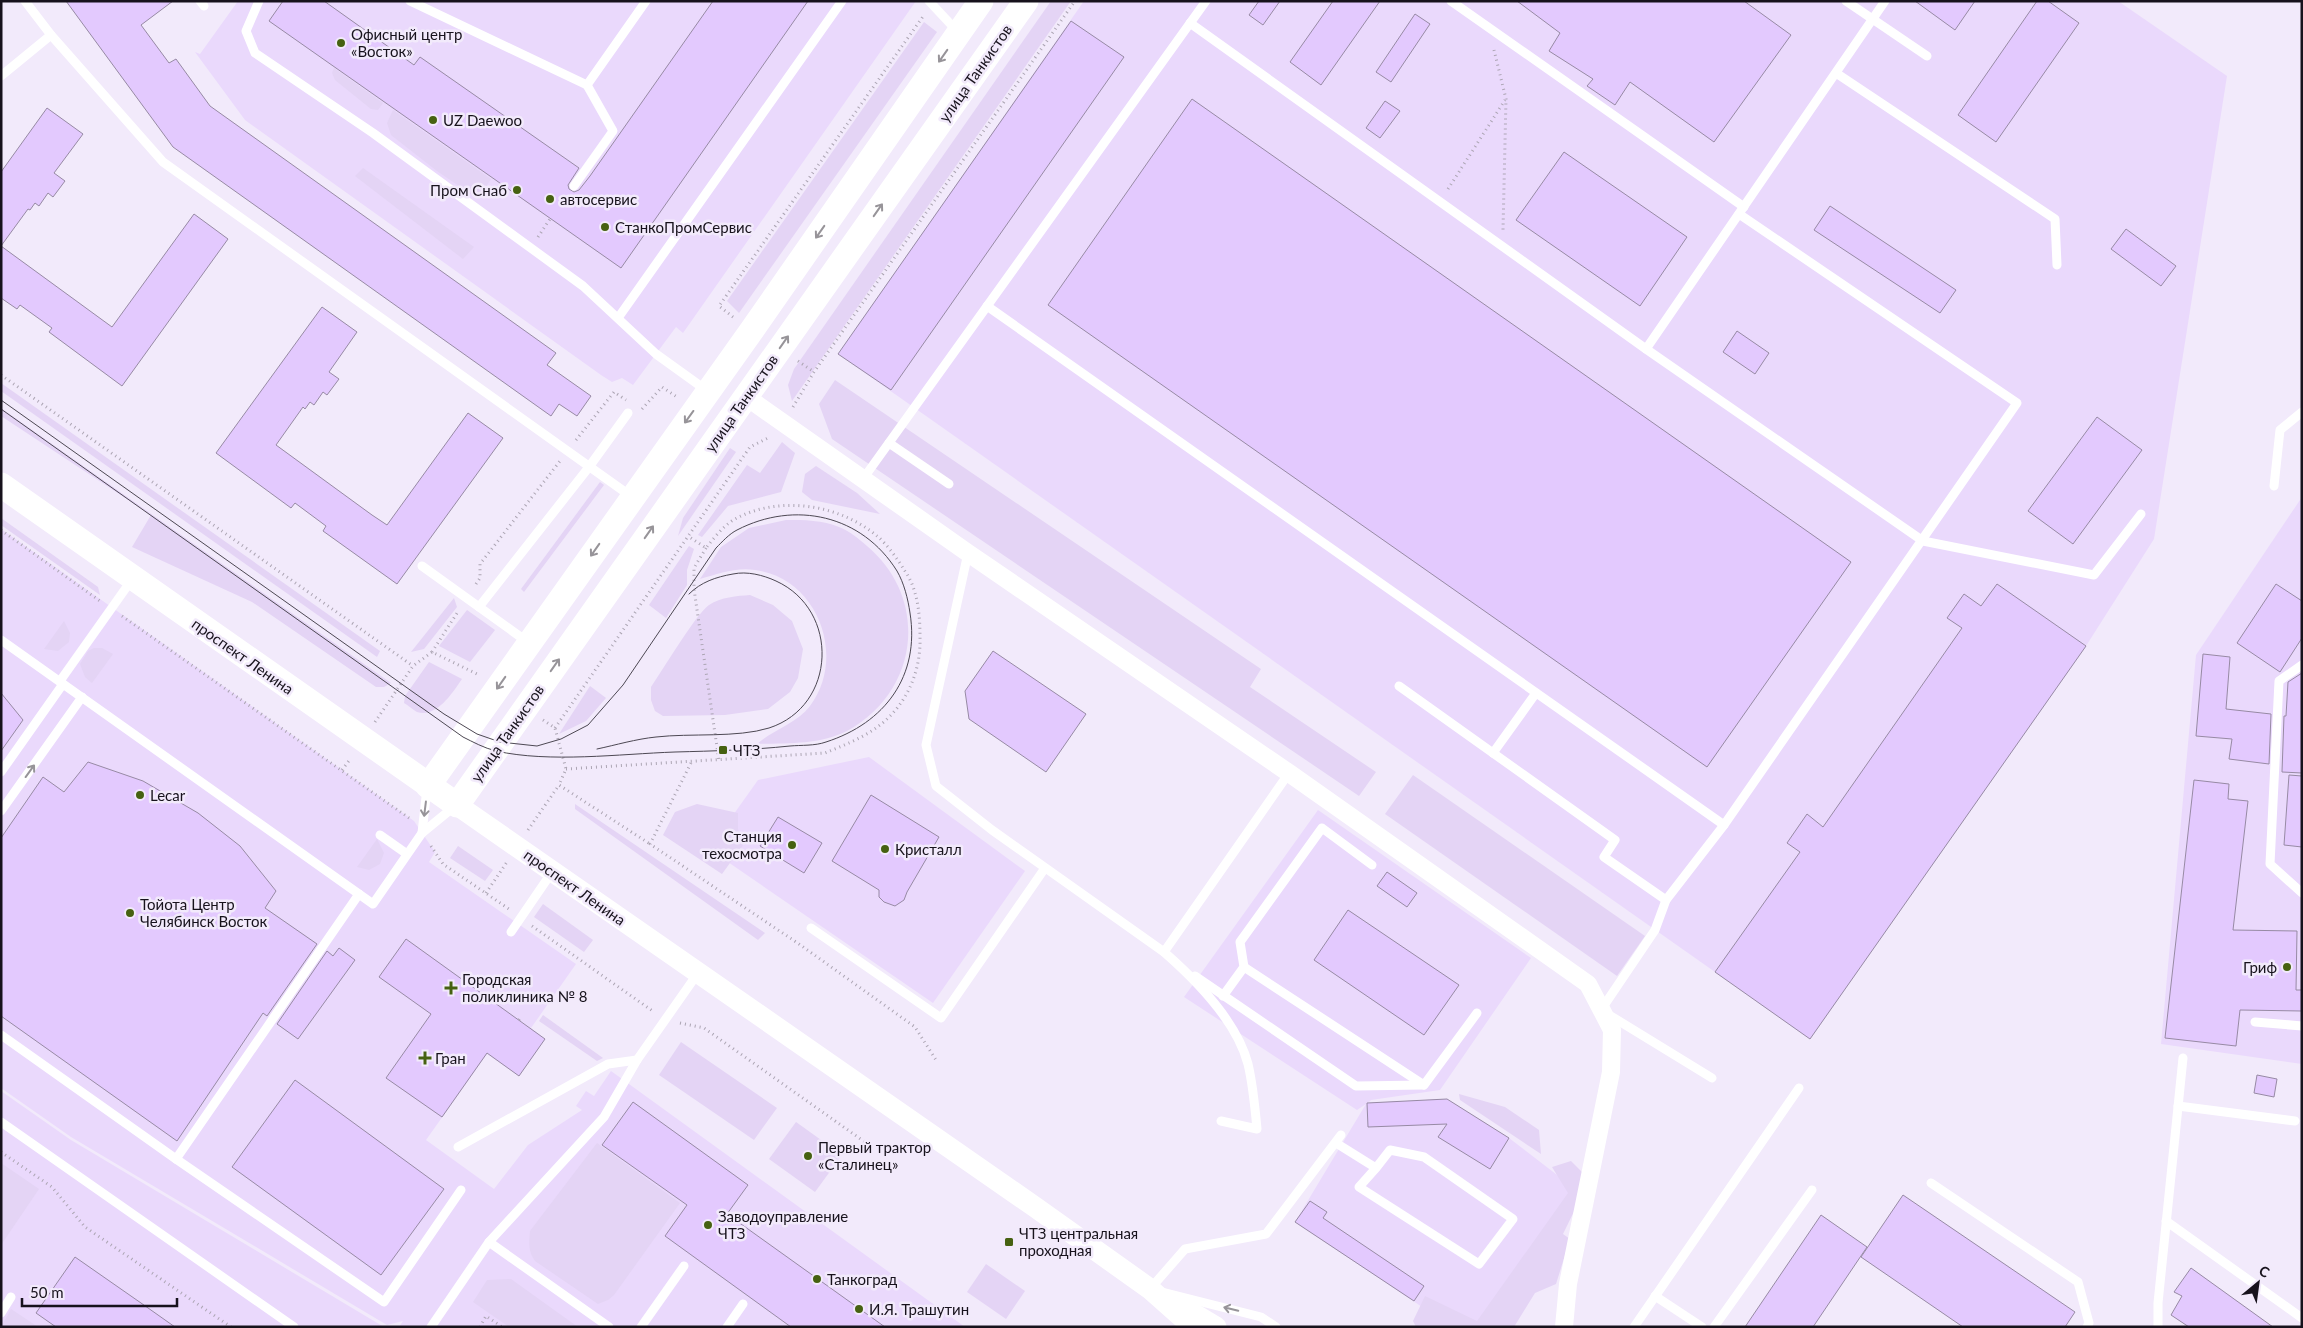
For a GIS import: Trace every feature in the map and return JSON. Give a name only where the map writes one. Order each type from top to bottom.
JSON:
[{"type":"main road","points":[[428,786],[713,385],[981,1]]},
{"type":"main road","name":"улица Танкистов","points":[[457,805],[1026,1]]},
{"type":"main road","points":[[713,385],[745,396]]},
{"type":"main road","name":"проспект Ленина","points":[[1,485],[457,805]]},
{"type":"street","points":[[745,396],[968,553],[1289,773],[1588,984],[1612,1030],[1611,1072],[1568,1284],[1564,1327]]},
{"type":"street","name":"проспект Ленина","points":[[457,805],[1150,1289],[1216,1327]]},
{"type":"street","name":"проспект Ленина","points":[[1150,1289],[1194,1327]]},
{"type":"lane","points":[[25,1],[51,35],[163,162],[632,497]]},
{"type":"lane","points":[[259,1],[246,31],[255,53],[373,133],[584,286],[656,354],[713,385]]},
{"type":"lane","points":[[410,1],[587,85],[613,131],[574,186]]},
{"type":"lane","points":[[587,85],[646,1]]},
{"type":"lane","points":[[618,318],[842,1]]},
{"type":"lane","points":[[863,479],[1206,1]]},
{"type":"lane","points":[[1451,1],[1741,211],[2017,404],[1724,825],[1666,900],[1655,930],[1602,1010],[1712,1078]]},
{"type":"lane","points":[[1846,1],[1926,56]]},
{"type":"lane","points":[[1646,349],[1885,1]]},
{"type":"lane","points":[[931,2],[959,33]]},
{"type":"lane","points":[[1190,23],[1646,349],[1923,541],[2094,576],[2141,514]]},
{"type":"lane","points":[[1,76],[51,35]]},
{"type":"lane","points":[[1836,74],[2056,219],[2057,265]]},
{"type":"lane","points":[[987,306],[1724,825]]},
{"type":"lane","points":[[2274,486],[2280,430],[2302,412]]},
{"type":"lane","points":[[478,607],[628,413]]},
{"type":"lane","points":[[889,443],[949,484]]},
{"type":"lane","points":[[968,553],[926,744],[936,786],[992,830],[1164,952],[1184,969],[1356,1086],[1424,1085]]},
{"type":"lane","points":[[422,566],[529,643]]},
{"type":"lane","points":[[1,772],[133,578]]},
{"type":"lane","points":[[1,640],[373,904],[422,833],[457,805]]},
{"type":"lane","points":[[2302,665],[2279,681],[2270,864],[2302,893]]},
{"type":"lane","points":[[1399,686],[1615,840],[1604,857],[1666,900]]},
{"type":"lane","points":[[1493,753],[1536,692]]},
{"type":"lane","points":[[1,811],[82,697]]},
{"type":"lane","points":[[1164,952],[1289,773]]},
{"type":"lane","points":[[422,833],[428,786]]},
{"type":"lane","points":[[1223,996],[1244,967],[1240,942],[1322,828],[1372,865]]},
{"type":"lane","points":[[380,835],[407,854]]},
{"type":"lane","points":[[812,928],[941,1018],[1045,868]]},
{"type":"lane","points":[[511,932],[552,872]]},
{"type":"lane","points":[[176,1159],[359,894]]},
{"type":"lane","points":[[1244,967],[1424,1085]]},
{"type":"lane","points":[[1184,969],[1217,1007],[1235,1035],[1248,1062],[1255,1099],[1257,1129],[1221,1121]]},
{"type":"lane","points":[[431,1327],[489,1242],[604,1117],[637,1060],[698,973]]},
{"type":"lane","points":[[1424,1085],[1477,1013]]},
{"type":"lane","points":[[2254,1022],[2302,1026]]},
{"type":"lane","points":[[1,1035],[176,1159],[384,1302],[460,1190]]},
{"type":"lane","points":[[2158,1327],[2158,1303],[2183,1058]]},
{"type":"lane","points":[[458,1147],[608,1064],[637,1060]]},
{"type":"lane","points":[[1634,1327],[1799,1088]]},
{"type":"lane","points":[[2178,1106],[2295,1121]]},
{"type":"lane","points":[[1,1122],[294,1327]]},
{"type":"lane","points":[[1276,1327],[1261,1317],[1150,1289],[1185,1249],[1266,1234],[1338,1139],[1376,1168]]},
{"type":"lane","points":[[1390,1150],[1424,1157],[1513,1220],[1480,1264],[1359,1187],[1376,1168],[1390,1150]]},
{"type":"lane","points":[[1931,1183],[2078,1282],[2089,1323],[2087,1327]]},
{"type":"lane","points":[[1714,1327],[1812,1190]]},
{"type":"lane","points":[[2166,1221],[2302,1318]]},
{"type":"lane","points":[[489,1242],[609,1327]]},
{"type":"lane","points":[[641,1327],[684,1266]]},
{"type":"lane","points":[[1655,1296],[1702,1327]]},
{"type":"lane","points":[[1,1312],[12,1297]]},
{"type":"lane","points":[[727,1327],[744,1304]]},
{"type":"path","points":[[936,1060],[915,1027],[799,944],[559,785],[566,769],[555,728],[750,446],[775,435],[784,423],[814,372],[1075,1]]},
{"type":"path","points":[[719,306],[931,2]]},
{"type":"path","points":[[1488,27],[1506,99],[1503,247]]},
{"type":"path","points":[[1439,202],[1506,99]]},
{"type":"path","points":[[530,248],[550,219]]},
{"type":"path","points":[[1,375],[413,666]]},
{"type":"path","points":[[566,769],[691,763],[719,761],[825,753],[856,740],[888,719],[908,694],[920,658],[920,614],[906,572],[877,536],[841,513],[803,505],[770,506],[734,519],[719,532],[706,548],[694,568],[694,589],[719,761]]},
{"type":"path","points":[[688,536],[706,548]]},
{"type":"path","points":[[363,740],[413,666],[432,652],[473,671]]},
{"type":"path","points":[[650,844],[691,763]]},
{"type":"path","points":[[1,1152],[52,1187],[85,1227],[231,1327]]},
{"type":"path","points":[[480,1327],[486,1316],[502,1327]]},
{"type":"shaded area","points":[[238,1],[916,1],[683,333],[676,327],[633,385],[622,378],[612,382],[601,375],[245,120],[195,52],[200,54]]},
{"type":"shaded area","points":[[1051,1],[1071,1],[792,401],[788,385],[794,369]]},
{"type":"shaded area","points":[[1084,1],[2118,1],[2227,76],[2154,539],[2086,646],[1810,1039],[838,354]]},
{"type":"shaded area","points":[[924,22],[937,32],[739,313],[727,301]]},
{"type":"shaded area","points":[[334,68],[383,103],[378,110],[371,109],[335,80],[332,73]]},
{"type":"shaded area","points":[[393,110],[491,179],[478,199],[437,171],[391,135],[387,123]]},
{"type":"shaded area","points":[[363,168],[474,247],[463,259],[355,176]]},
{"type":"shaded area","points":[[835,380],[1261,669],[1250,687],[1376,772],[1359,796],[832,439],[819,404]]},
{"type":"shaded area","points":[[1,383],[380,651],[377,657],[1,391]]},
{"type":"shaded area","points":[[1,408],[391,683],[384,687],[376,687],[252,602],[132,547],[151,515],[1,416]]},
{"type":"shaded area","points":[[782,442],[795,453],[781,492],[728,506],[702,537],[698,535],[747,465],[760,473]]},
{"type":"shaded area","points":[[730,448],[736,452],[678,536],[683,518]]},
{"type":"shaded area","points":[[816,466],[857,493],[880,514],[812,500],[802,492],[805,474]]},
{"type":"shaded area","points":[[600,482],[604,485],[524,592],[521,589]]},
{"type":"shaded area","points":[[2302,497],[2302,1064],[2161,1044],[2196,655]]},
{"type":"shaded area","points":[[1,518],[98,587],[100,595],[1,525]]},
{"type":"shaded area","points":[[786,520],[813,521],[833,525],[851,533],[867,546],[887,568],[901,592],[907,618],[908,644],[902,669],[889,693],[871,714],[847,731],[836,736],[814,741],[757,744],[805,712],[821,686],[826,665],[825,644],[820,623],[810,604],[795,588],[777,576],[755,570],[741,569],[700,579],[721,547],[749,528]]},
{"type":"shaded area","points":[[1,529],[414,821],[435,852],[429,862],[576,964],[531,1028],[545,1039],[519,1076],[487,1054],[426,1140],[494,1189],[528,1145],[582,1110],[576,1106],[586,1091],[594,1096],[611,1071],[965,1327],[399,1327],[403,1321],[387,1325],[71,1137],[1,1088]]},
{"type":"shaded area","points":[[689,546],[694,549],[687,570],[687,585],[666,618],[649,605]]},
{"type":"shaded area","points":[[750,595],[773,605],[792,621],[803,649],[798,678],[790,692],[768,709],[725,715],[663,716],[655,711],[651,700],[651,687],[703,610],[719,600]]},
{"type":"shaded area","points":[[454,598],[457,607],[424,649],[411,652]]},
{"type":"shaded area","points":[[467,610],[495,630],[470,662],[439,646]]},
{"type":"shaded area","points":[[64,621],[70,633],[69,642],[58,651],[44,649]]},
{"type":"shaded area","points":[[94,648],[102,648],[113,654],[92,683],[85,677],[80,664],[88,651]]},
{"type":"shaded area","points":[[429,662],[462,679],[438,708],[424,713],[417,712],[404,703],[405,696]]},
{"type":"shaded area","points":[[590,686],[606,698],[586,721],[559,734]]},
{"type":"shaded area","points":[[869,757],[1025,871],[933,1003],[709,849],[758,780]]},
{"type":"shaded area","points":[[1413,775],[1645,936],[1617,976],[1385,814]]},
{"type":"shaded area","points":[[575,804],[765,933],[758,940],[575,809]]},
{"type":"shaded area","points":[[697,804],[738,813],[738,829],[743,845],[722,874],[663,835],[675,812]]},
{"type":"shaded area","points":[[1318,810],[1531,958],[1440,1090],[1371,1100],[1368,1103],[1444,1099],[1509,1138],[1574,1188],[1483,1327],[1452,1327],[1295,1222],[1366,1104],[1357,1110],[1184,997]]},
{"type":"shaded area","points":[[377,839],[384,853],[380,864],[369,870],[357,867]]},
{"type":"shaded area","points":[[458,846],[493,870],[485,881],[450,858]]},
{"type":"shaded area","points":[[543,904],[593,940],[584,952],[534,917]]},
{"type":"shaded area","points":[[543,1015],[603,1058],[597,1061],[539,1021]]},
{"type":"shaded area","points":[[681,1042],[777,1108],[754,1140],[659,1075]]},
{"type":"shaded area","points":[[1,1091],[71,1140],[384,1327],[1,1327]]},
{"type":"shaded area","points":[[1459,1094],[1505,1107],[1539,1130],[1541,1154],[1460,1100]]},
{"type":"shaded area","points":[[796,1122],[842,1155],[815,1192],[769,1159]]},
{"type":"shaded area","points":[[597,1143],[680,1203],[614,1295],[598,1304],[535,1261],[531,1254],[529,1243],[530,1231]]},
{"type":"shaded area","points":[[1571,1161],[1586,1176],[1583,1193],[1563,1234],[1570,1239],[1556,1284],[1535,1293],[1514,1327],[1416,1327],[1413,1321],[1425,1296],[1477,1321],[1568,1193],[1552,1167]]},
{"type":"shaded area","points":[[1,1163],[39,1189],[1,1245]]},
{"type":"shaded area","points":[[986,1264],[1025,1291],[1006,1319],[967,1292]]},
{"type":"shaded area","points":[[511,1279],[578,1327],[509,1327],[473,1302],[487,1280]]},
{"type":"shaded area","points":[[11,1309],[38,1327],[1,1327]]},
{"type":"building","points":[[66,1],[173,1],[141,25],[169,63],[176,59],[210,106],[556,353],[547,365],[591,396],[577,416],[559,404],[551,416],[173,147]]},
{"type":"building","points":[[283,1],[324,1],[414,65],[420,57],[579,168],[568,185],[569,189],[574,192],[579,190],[590,176],[713,1],[808,1],[621,268],[269,21]]},
{"type":"building","points":[[1259,1],[1280,1],[1263,25],[1249,15]]},
{"type":"building","points":[[1333,1],[1380,1],[1321,85],[1290,62]]},
{"type":"building","points":[[1517,1],[1744,1],[1791,35],[1714,142],[1630,82],[1615,105],[1587,86],[1593,79],[1549,51],[1560,33]]},
{"type":"building","points":[[1915,1],[1975,1],[1955,30]]},
{"type":"building","points":[[2037,1],[2048,1],[2079,23],[1996,142],[1958,115]]},
{"type":"building","points":[[1415,14],[1430,24],[1391,82],[1376,72]]},
{"type":"building","points":[[1071,21],[1124,57],[891,390],[838,354]]},
{"type":"building","points":[[1192,99],[1851,562],[1707,767],[1048,305]]},
{"type":"building","points":[[1385,101],[1400,111],[1380,138],[1366,128]]},
{"type":"building","points":[[47,108],[83,134],[54,173],[65,181],[53,197],[48,193],[39,206],[35,203],[30,210],[28,209],[1,246],[1,172]]},
{"type":"building","points":[[1564,152],[1687,237],[1640,306],[1516,220]]},
{"type":"building","points":[[1830,206],[1956,290],[1940,313],[1814,230]]},
{"type":"building","points":[[194,214],[228,239],[122,386],[49,332],[52,328],[20,305],[17,309],[1,298],[1,246],[112,327]]},
{"type":"building","points":[[2126,229],[2176,266],[2161,286],[2111,249]]},
{"type":"building","points":[[322,307],[357,332],[329,372],[339,379],[327,395],[323,392],[314,405],[310,402],[305,409],[303,407],[276,445],[372,515],[387,525],[468,413],[503,438],[397,584],[323,531],[326,526],[295,503],[291,508],[216,453]]},
{"type":"building","points":[[1737,331],[1769,353],[1755,374],[1723,352]]},
{"type":"building","points":[[2097,417],[2142,450],[2073,544],[2028,511]]},
{"type":"building","points":[[1997,584],[2086,646],[1810,1039],[1715,972],[1800,852],[1787,843],[1807,814],[1823,827],[1962,628],[1947,618],[1964,594],[1981,606]]},
{"type":"building","points":[[2276,584],[2302,601],[2302,638],[2280,672],[2237,643]]},
{"type":"building","points":[[993,651],[1086,714],[1046,772],[969,719],[965,691]]},
{"type":"building","points":[[2203,654],[2230,657],[2226,709],[2271,714],[2269,764],[2229,759],[2232,739],[2196,736]]},
{"type":"building","points":[[2302,673],[2302,773],[2282,772],[2284,716],[2286,716],[2288,682]]},
{"type":"building","points":[[1,693],[23,720],[1,751]]},
{"type":"building","points":[[88,762],[143,781],[198,813],[240,846],[276,891],[265,908],[317,944],[267,1016],[263,1013],[177,1141],[1,1016],[1,838],[43,777],[64,792]]},
{"type":"building","points":[[2289,775],[2302,776],[2302,847],[2284,845]]},
{"type":"building","points":[[2194,780],[2229,784],[2228,799],[2248,801],[2233,930],[2297,931],[2296,990],[2302,990],[2302,1011],[2240,1010],[2236,1046],[2165,1038]]},
{"type":"building","name":"Кристалл","points":[[871,795],[939,837],[904,900],[895,906],[884,902],[879,897],[879,890],[832,861]]},
{"type":"building","points":[[778,817],[822,843],[804,873],[760,846]]},
{"type":"building","points":[[1387,872],[1417,893],[1407,907],[1377,886]]},
{"type":"building","points":[[1348,910],[1459,985],[1424,1035],[1314,960]]},
{"type":"building","points":[[406,939],[545,1039],[519,1076],[487,1053],[442,1117],[386,1078],[431,1014],[379,977]]},
{"type":"building","points":[[339,948],[355,960],[298,1039],[277,1024],[327,951],[333,956]]},
{"type":"building","points":[[2257,1075],[2277,1079],[2274,1097],[2254,1093]]},
{"type":"building","points":[[295,1080],[444,1189],[381,1275],[232,1167]]},
{"type":"building","points":[[1447,1099],[1509,1138],[1490,1169],[1438,1137],[1447,1124],[1368,1127],[1367,1103]]},
{"type":"building","name":"Заводоуправление ЧТЗ","points":[[633,1102],[748,1185],[727,1214],[885,1327],[791,1327],[665,1236],[687,1205],[602,1145]]},
{"type":"building","points":[[1903,1195],[2075,1312],[2065,1327],[1963,1327],[1861,1257]]},
{"type":"building","points":[[1310,1201],[1327,1212],[1323,1218],[1424,1286],[1414,1301],[1295,1222]]},
{"type":"building","points":[[1821,1215],[1867,1247],[1813,1327],[1745,1327]]},
{"type":"building","points":[[75,1257],[175,1327],[56,1327],[36,1313]]},
{"type":"building","points":[[2191,1268],[2273,1327],[2189,1327],[2171,1315],[2182,1296],[2174,1292]]},
{"type":"tram line","points":[[1,400],[444,714],[477,734],[500,742],[537,746],[561,739],[588,725],[623,685],[716,548],[737,530],[759,521],[782,516],[804,515],[826,518],[846,526],[865,537],[882,552],[897,571],[907,597],[912,636],[909,657],[903,676],[894,694],[881,709],[865,723],[847,734],[822,743],[747,749],[585,757],[517,755],[496,751],[463,737],[1,409]]},
{"type":"tram line","points":[[597,749],[656,737],[743,733],[769,728],[791,717],[808,700],[818,679],[822,657],[820,634],[811,613],[797,595],[776,581],[755,574],[744,573],[715,578],[699,586],[689,594]]},
{"type":"place","name":"Офисный центр «Восток»","points":[[341,43]]},
{"type":"place","name":"UZ Daewoo","points":[[433,120]]},
{"type":"place","name":"Пром Снаб","points":[[517,190]]},
{"type":"place","name":"автосервис","points":[[550,199]]},
{"type":"place","name":"СтанкоПромСервис","points":[[605,227]]},
{"type":"place","name":"ЧТЗ","points":[[723,750]]},
{"type":"place","name":"Lecar","points":[[140,795]]},
{"type":"place","name":"Станция техосмотра","points":[[792,845]]},
{"type":"place","name":"Кристалл","points":[[885,849]]},
{"type":"place","name":"Тойота Центр Челябинск Восток","points":[[130,913]]},
{"type":"place","name":"Гриф","points":[[2287,967]]},
{"type":"place","name":"Городская поликлиника № 8","points":[[451,988]]},
{"type":"place","name":"Гран","points":[[425,1058]]},
{"type":"place","name":"Первый трактор «Сталинец»","points":[[808,1156]]},
{"type":"place","name":"Заводоуправление ЧТЗ","points":[[708,1225]]},
{"type":"place","name":"ЧТЗ центральная проходная","points":[[1009,1242]]},
{"type":"place","name":"Танкоград","points":[[817,1279]]},
{"type":"place","name":"И.Я. Трашутин","points":[[859,1309]]}]
